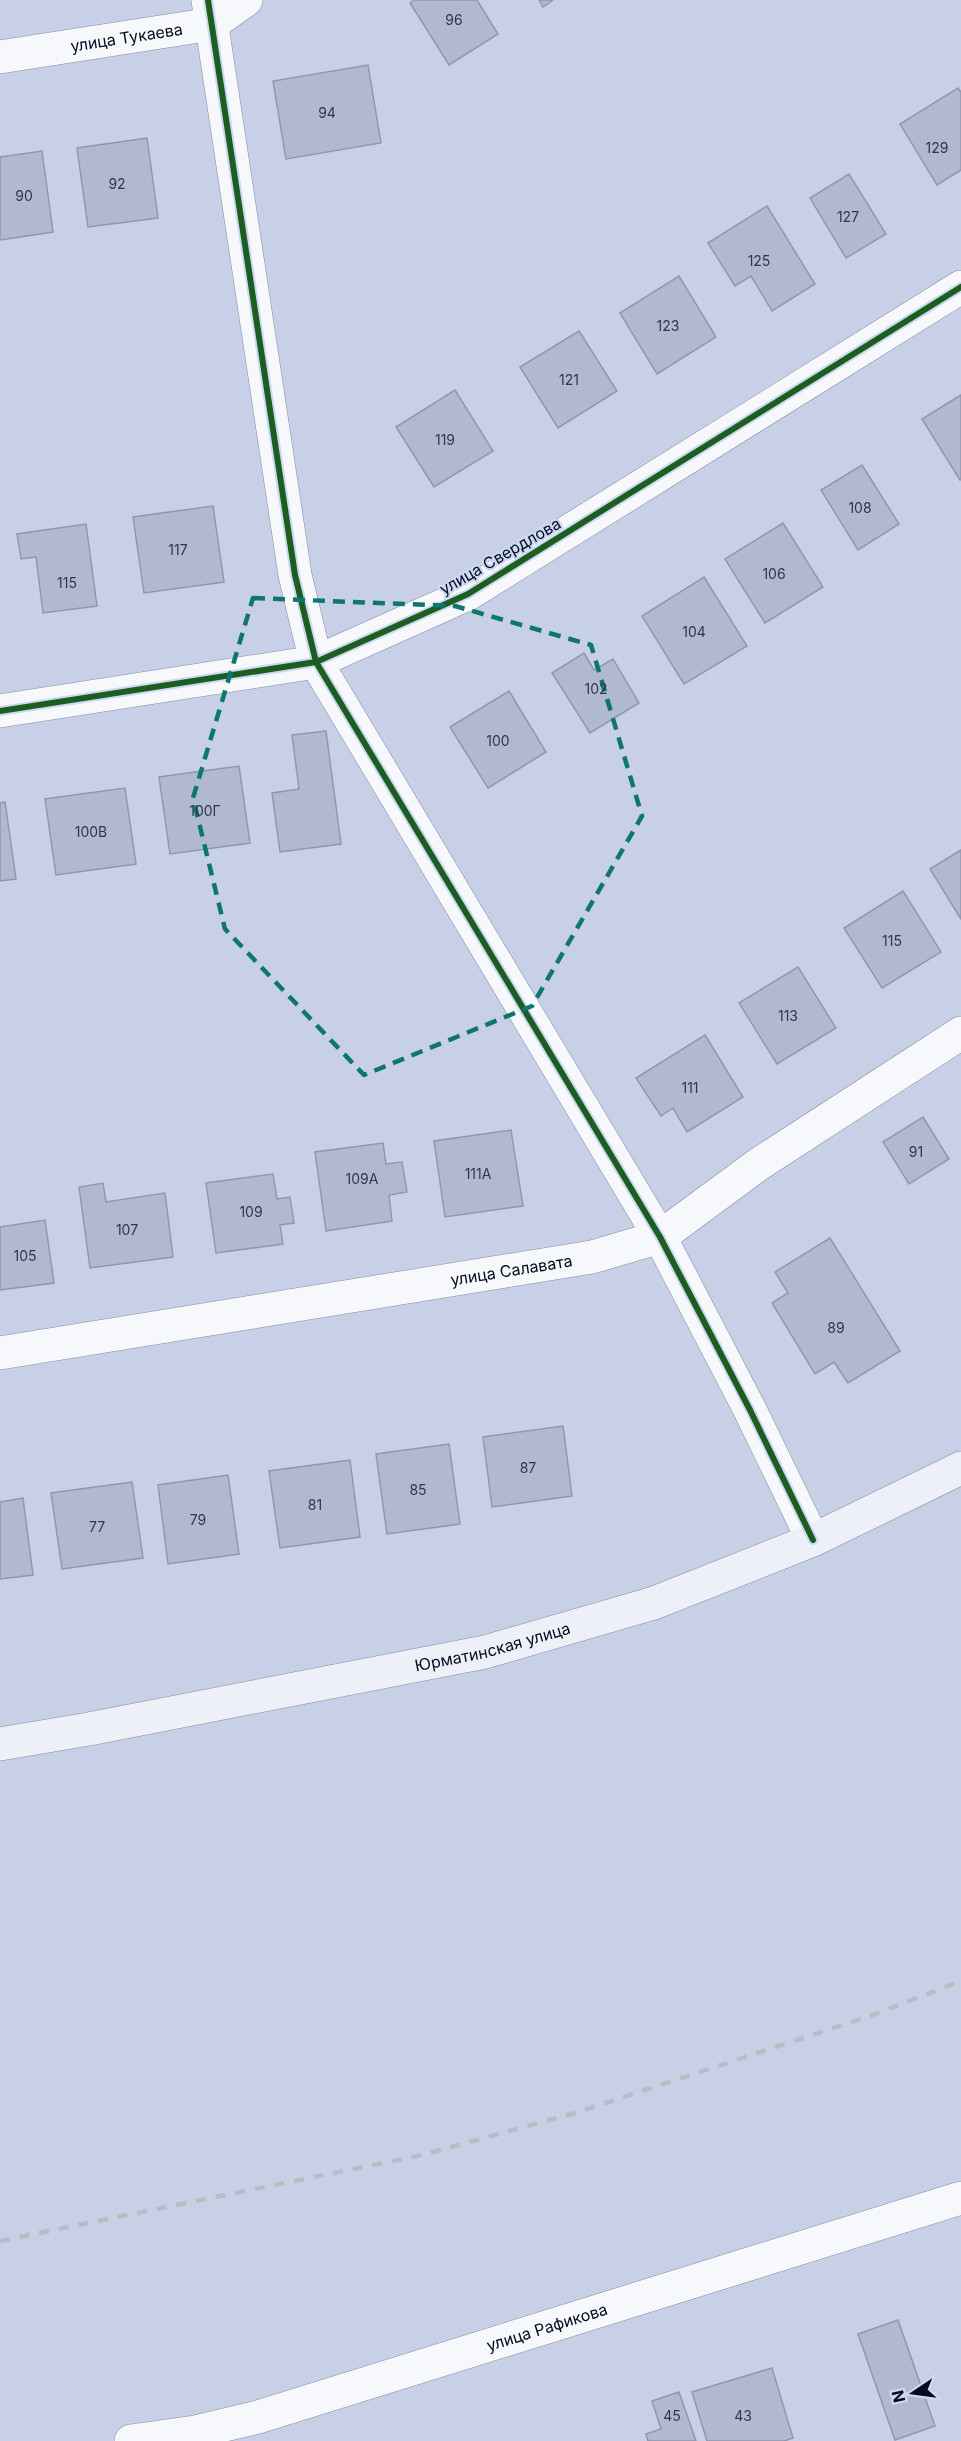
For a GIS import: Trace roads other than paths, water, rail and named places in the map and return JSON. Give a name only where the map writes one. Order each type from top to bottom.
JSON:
[{"type":"main road","name":"Юрматинская улица","points":[[0,1744],[89,1729],[485,1652],[654,1603],[813,1540],[961,1468]]},
{"type":"street","name":"улица Тукаева","points":[[0,57],[210,12],[246,0]]},
{"type":"street","points":[[210,12],[295,575],[316,662],[660,1237],[750,1410],[813,1540]]},
{"type":"street","name":"улица Свердлова","points":[[0,711],[316,662],[468,594],[961,287]]},
{"type":"street","name":"улица Салавата","points":[[0,1353],[592,1257],[660,1237],[759,1164],[961,1033]]},
{"type":"street","name":"улица Рафикова","points":[[131,2441],[197,2436],[961,2198]]},
{"type":"railway","points":[[0,2241],[422,2155],[575,2113],[867,2017],[961,1981]]}]
